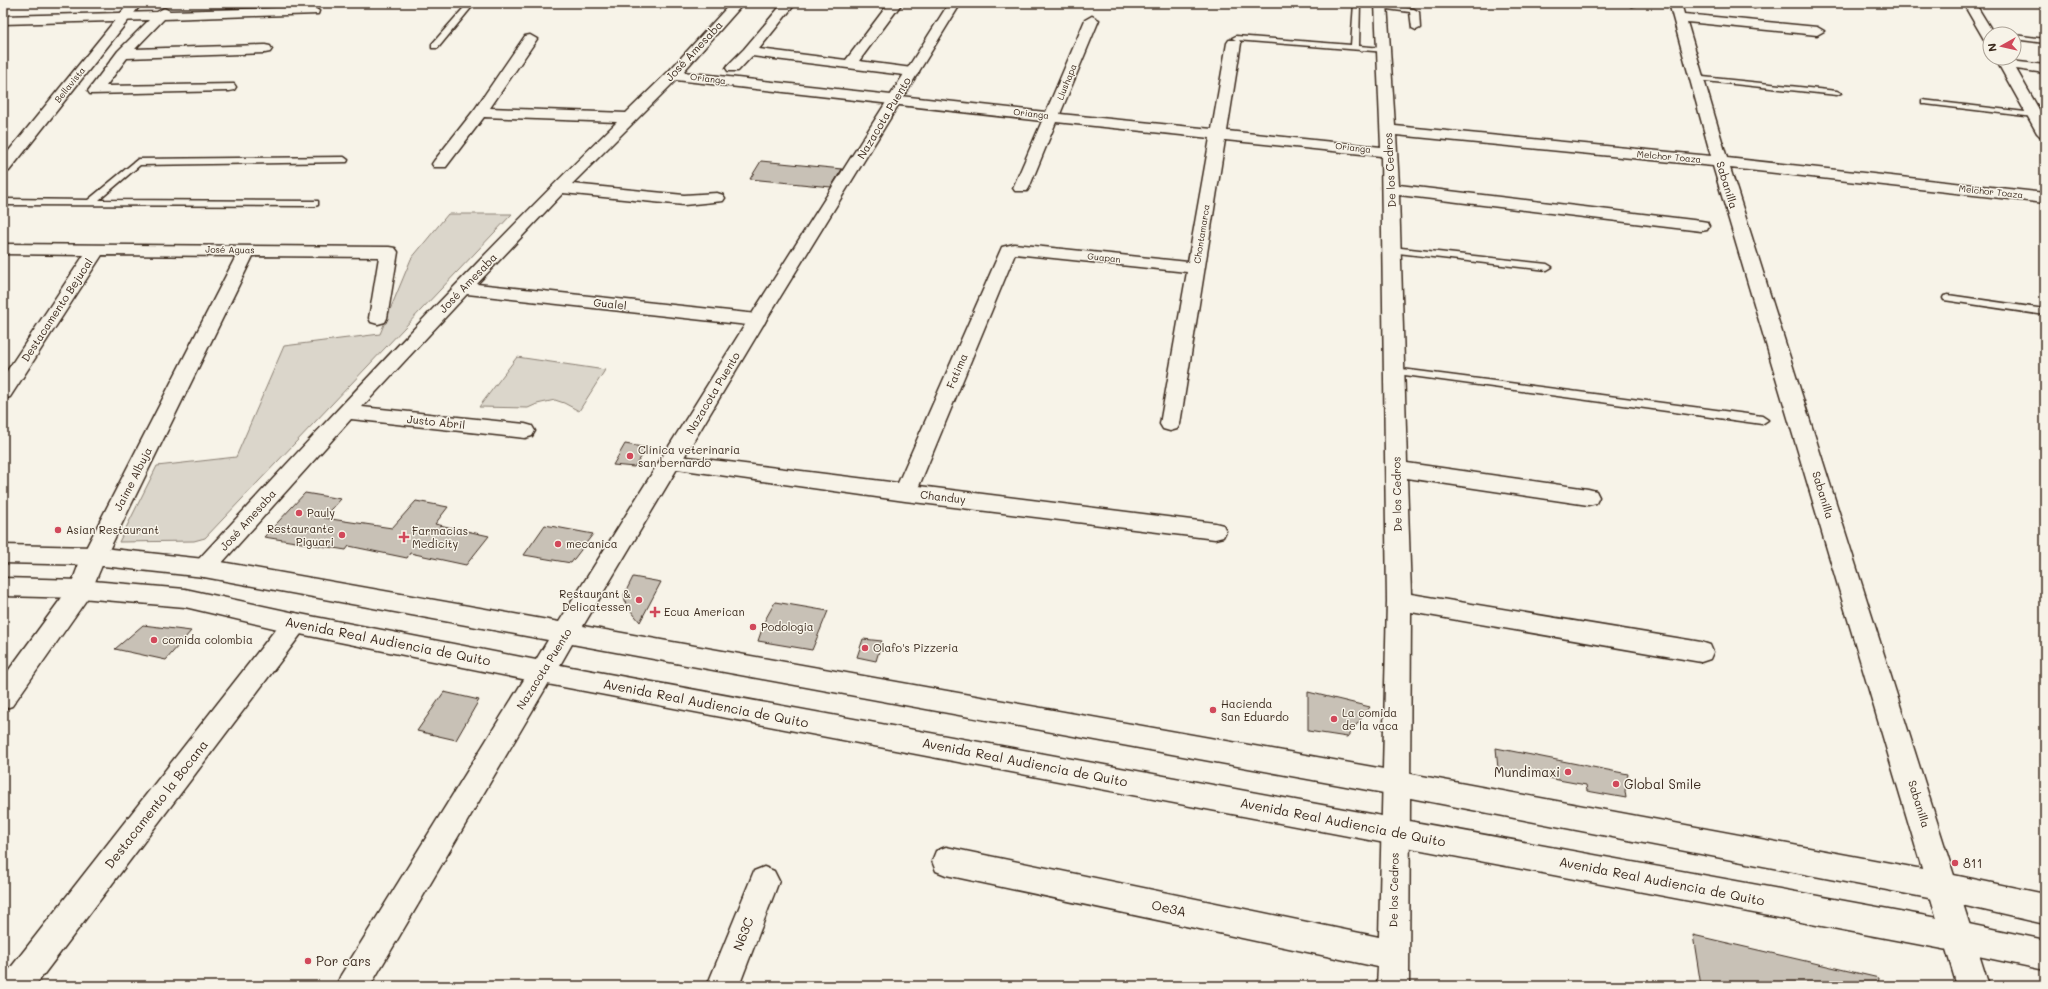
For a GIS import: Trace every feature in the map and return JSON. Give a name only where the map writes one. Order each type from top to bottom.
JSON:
[{"type":"street","name":"Bellavista","points":[[3,168],[136,3]]},
{"type":"street","points":[[175,3],[158,16],[123,54],[95,91],[228,87]]},
{"type":"street","name":"José Amesaba","points":[[204,568],[346,412],[463,288],[559,188],[673,75],[738,3]]},
{"type":"street","points":[[733,68],[749,52],[790,3]]},
{"type":"street","points":[[850,64],[896,3]]},
{"type":"street","points":[[926,48],[926,33],[944,3]]},
{"type":"street","name":"Nazacota Puento","points":[[352,986],[757,320],[955,3]]},
{"type":"street","name":"Nazacota Puento","points":[[926,48],[944,35],[966,3]]},
{"type":"street","points":[[1968,3],[1983,26]]},
{"type":"street","name":"De los Cedros","points":[[1381,5],[1391,189],[1399,601],[1394,832],[1393,986]]},
{"type":"street","points":[[1677,10],[1817,30]]},
{"type":"street","name":"Sabanilla","points":[[1677,10],[1720,162],[1944,887],[1973,986]]},
{"type":"street","points":[[3,20],[125,18],[313,11]]},
{"type":"street","name":"Llushapa","points":[[1021,188],[1053,116],[1092,20]]},
{"type":"street","points":[[440,164],[480,112],[530,38]]},
{"type":"street","name":"Chontamarca","points":[[1170,424],[1235,40]]},
{"type":"street","points":[[123,54],[265,49]]},
{"type":"street","points":[[749,52],[912,72]]},
{"type":"street","points":[[2022,65],[2045,69]]},
{"type":"street","points":[[2007,66],[2045,133]]},
{"type":"street","name":"Orianga","points":[[673,75],[895,101],[1219,133],[1389,152]]},
{"type":"street","points":[[480,112],[630,118]]},
{"type":"street","name":"Melchor Toaza","points":[[1388,130],[1720,162],[2045,198]]},
{"type":"street","points":[[559,188],[684,200],[717,198]]},
{"type":"street","points":[[1391,189],[1701,226]]},
{"type":"street","name":"José Aguas","points":[[3,248],[389,252],[378,318]]},
{"type":"street","name":"Destacamento Bejucal","points":[[3,392],[97,249]]},
{"type":"street","name":"Jaime Albuja","points":[[3,698],[81,589],[94,556],[247,250]]},
{"type":"street","name":"Guapan","points":[[1011,250],[1196,268]]},
{"type":"street","name":"Fatima","points":[[906,493],[1008,251],[1011,250]]},
{"type":"street","name":"Gualel","points":[[463,288],[757,320]]},
{"type":"street","name":"Justo Abril","points":[[346,412],[525,431]]},
{"type":"street","name":"Chanduy","points":[[671,462],[1215,531]]},
{"type":"street","points":[[1396,469],[1588,497]]},
{"type":"street","points":[[3,554],[94,556],[204,568],[1396,783],[1944,887],[2045,909]]},
{"type":"street","name":"Avenida Real Audiencia de Quito","points":[[3,587],[81,589],[185,598],[295,623],[542,672],[1959,937],[2045,955]]},
{"type":"street","points":[[1399,601],[1700,652]]},
{"type":"street","name":"Destacamento la Bocana","points":[[16,986],[295,623]]},
{"type":"street","name":"Oe3A","points":[[946,861],[1393,955]]},
{"type":"street","name":"N63C","points":[[723,986],[764,881]]},
{"type":"lane","points":[[435,46],[472,3]]},
{"type":"lane","points":[[1355,48],[1357,3]]},
{"type":"lane","points":[[1381,5],[1412,10],[1415,12],[1416,28]]},
{"type":"lane","points":[[2022,38],[2045,41]]},
{"type":"lane","points":[[1235,40],[1383,50]]},
{"type":"lane","points":[[1696,78],[1837,93]]},
{"type":"lane","points":[[1925,102],[2034,115]]},
{"type":"lane","points":[[91,202],[138,162],[344,160]]},
{"type":"lane","points":[[3,202],[315,202]]},
{"type":"lane","points":[[1392,250],[1547,267]]},
{"type":"lane","points":[[1948,298],[2045,312]]},
{"type":"lane","points":[[1394,371],[1762,420]]},
{"type":"shaded area","points":[[448,214],[512,214],[205,538],[194,541],[119,542],[157,466],[236,457],[284,346],[380,334],[411,259]]},
{"type":"shaded area","points":[[517,357],[605,370],[579,411],[555,400],[537,404],[528,408],[479,407]]},
{"type":"building","points":[[761,161],[842,169],[831,187],[750,179]]},
{"type":"building","name":"Clínica veterinaria san bernardo","points":[[625,444],[648,448],[634,467],[613,465]]},
{"type":"building","points":[[305,493],[341,499],[324,518],[392,528],[416,501],[448,507],[435,524],[489,536],[466,565],[410,553],[407,558],[349,546],[346,550],[264,537]]},
{"type":"building","name":"mecanica","points":[[545,525],[593,534],[571,563],[524,555]]},
{"type":"building","name":"Restaurant & Delicatessen","points":[[633,577],[661,582],[640,622],[626,605],[624,595]]},
{"type":"building","points":[[775,602],[828,611],[812,650],[758,641],[765,620]]},
{"type":"building","name":"comida colombia","points":[[143,625],[191,631],[166,660],[115,649]]},
{"type":"building","points":[[863,639],[882,641],[876,661],[857,657]]},
{"type":"building","points":[[444,692],[479,700],[456,740],[417,731]]},
{"type":"building","name":"La comida de la vaca","points":[[1308,692],[1370,707],[1347,737],[1308,731]]},
{"type":"building","points":[[1496,748],[1628,774],[1625,791],[1626,798],[1587,791],[1586,785],[1498,769]]},
{"type":"building","points":[[1693,935],[1879,978],[1878,986],[1701,986]]},
{"type":"place","name":"Clínica veterinaria san bernardo","points":[[630,456]]},
{"type":"place","name":"Pauly","points":[[299,513]]},
{"type":"place","name":"Asian Restaurant","points":[[58,530]]},
{"type":"place","name":"Restaurante Piguari","points":[[342,535]]},
{"type":"place","name":"Farmacias Medicity","points":[[404,537]]},
{"type":"place","name":"mecanica","points":[[558,544]]},
{"type":"place","name":"Restaurant & Delicatessen","points":[[639,600]]},
{"type":"place","name":"Ecua American","points":[[655,612]]},
{"type":"place","name":"Podologia","points":[[753,627]]},
{"type":"place","name":"comida colombia","points":[[154,640]]},
{"type":"place","name":"Olafo's Pizzeria","points":[[865,648]]},
{"type":"place","name":"Hacienda San Eduardo","points":[[1213,710]]},
{"type":"place","name":"La comida de la vaca","points":[[1334,719]]},
{"type":"place","name":"Mundimaxi","points":[[1568,772]]},
{"type":"place","name":"Global Smile","points":[[1616,784]]},
{"type":"place","name":"811","points":[[1955,863]]},
{"type":"place","name":"Por cars","points":[[308,961]]}]
